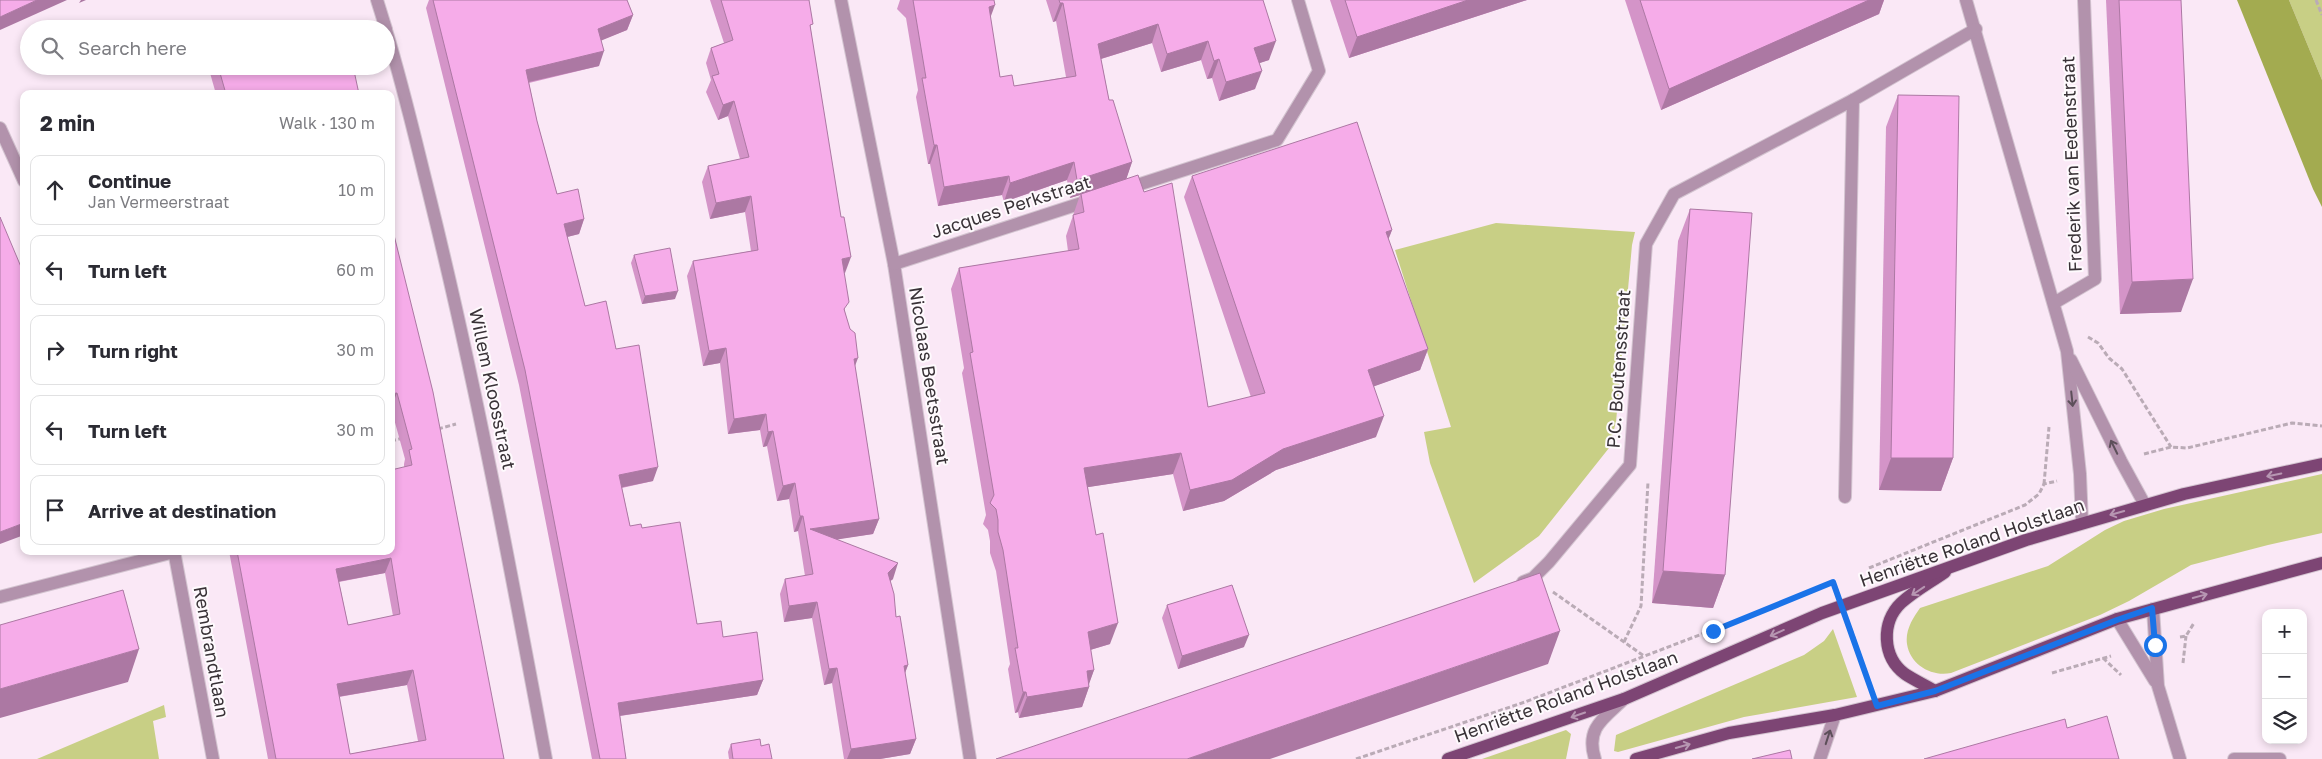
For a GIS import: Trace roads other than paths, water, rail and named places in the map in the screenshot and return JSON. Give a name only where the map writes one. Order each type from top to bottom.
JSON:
[{"type":"main road","name":"Henriëtte Roland Holstlaan","points":[[1448,759],[1624,699],[1842,605],[1958,563],[2082,523],[2184,494],[2322,464]]},
{"type":"main road","points":[[1935,691],[1905,674],[1896,665],[1888,650],[1887,627],[1895,610],[1903,601],[1958,563]]},
{"type":"main road","points":[[1636,759],[1729,733],[1835,715],[1935,691],[2152,608],[2322,563]]},
{"type":"street","name":"Willem Kloosstraat","points":[[377,0],[383,20]]},
{"type":"street","name":"Nicolaas Beetsstraat","points":[[841,0],[894,264],[970,759]]},
{"type":"street","name":"Jacques Perkstraat","points":[[894,264],[1277,140],[1319,71],[1298,0]]},
{"type":"street","name":"Frederik van Eedenstraat","points":[[1966,0],[1976,29],[2067,351],[2080,474],[2082,523]]},
{"type":"street","name":"Frederik van Eedenstraat","points":[[2054,303],[2095,279],[2084,0]]},
{"type":"street","name":"P.C. Boutensstraat","points":[[1507,588],[1533,578],[1550,562],[1630,465],[1646,244],[1674,194],[1853,100],[1976,29]]},
{"type":"street","name":"Willem Kloosstraat","points":[[395,58],[443,249],[482,418],[546,759]]},
{"type":"street","points":[[1844,496],[1853,100]]},
{"type":"street","points":[[0,128],[20,172]]},
{"type":"street","name":"Frederik van Eedenstraat","points":[[2067,351],[2121,461],[2145,505]]},
{"type":"street","points":[[0,597],[162,555]]},
{"type":"street","name":"Rembrandtlaan","points":[[175,555],[212,759]]},
{"type":"street","points":[[2152,608],[2158,686]]},
{"type":"street","points":[[2117,620],[2158,686],[2180,759]]},
{"type":"street","points":[[1595,759],[1592,734],[1599,723],[1624,699]]},
{"type":"street","points":[[1820,759],[1835,715]]},
{"type":"street","points":[[2234,759],[2280,759]]}]
